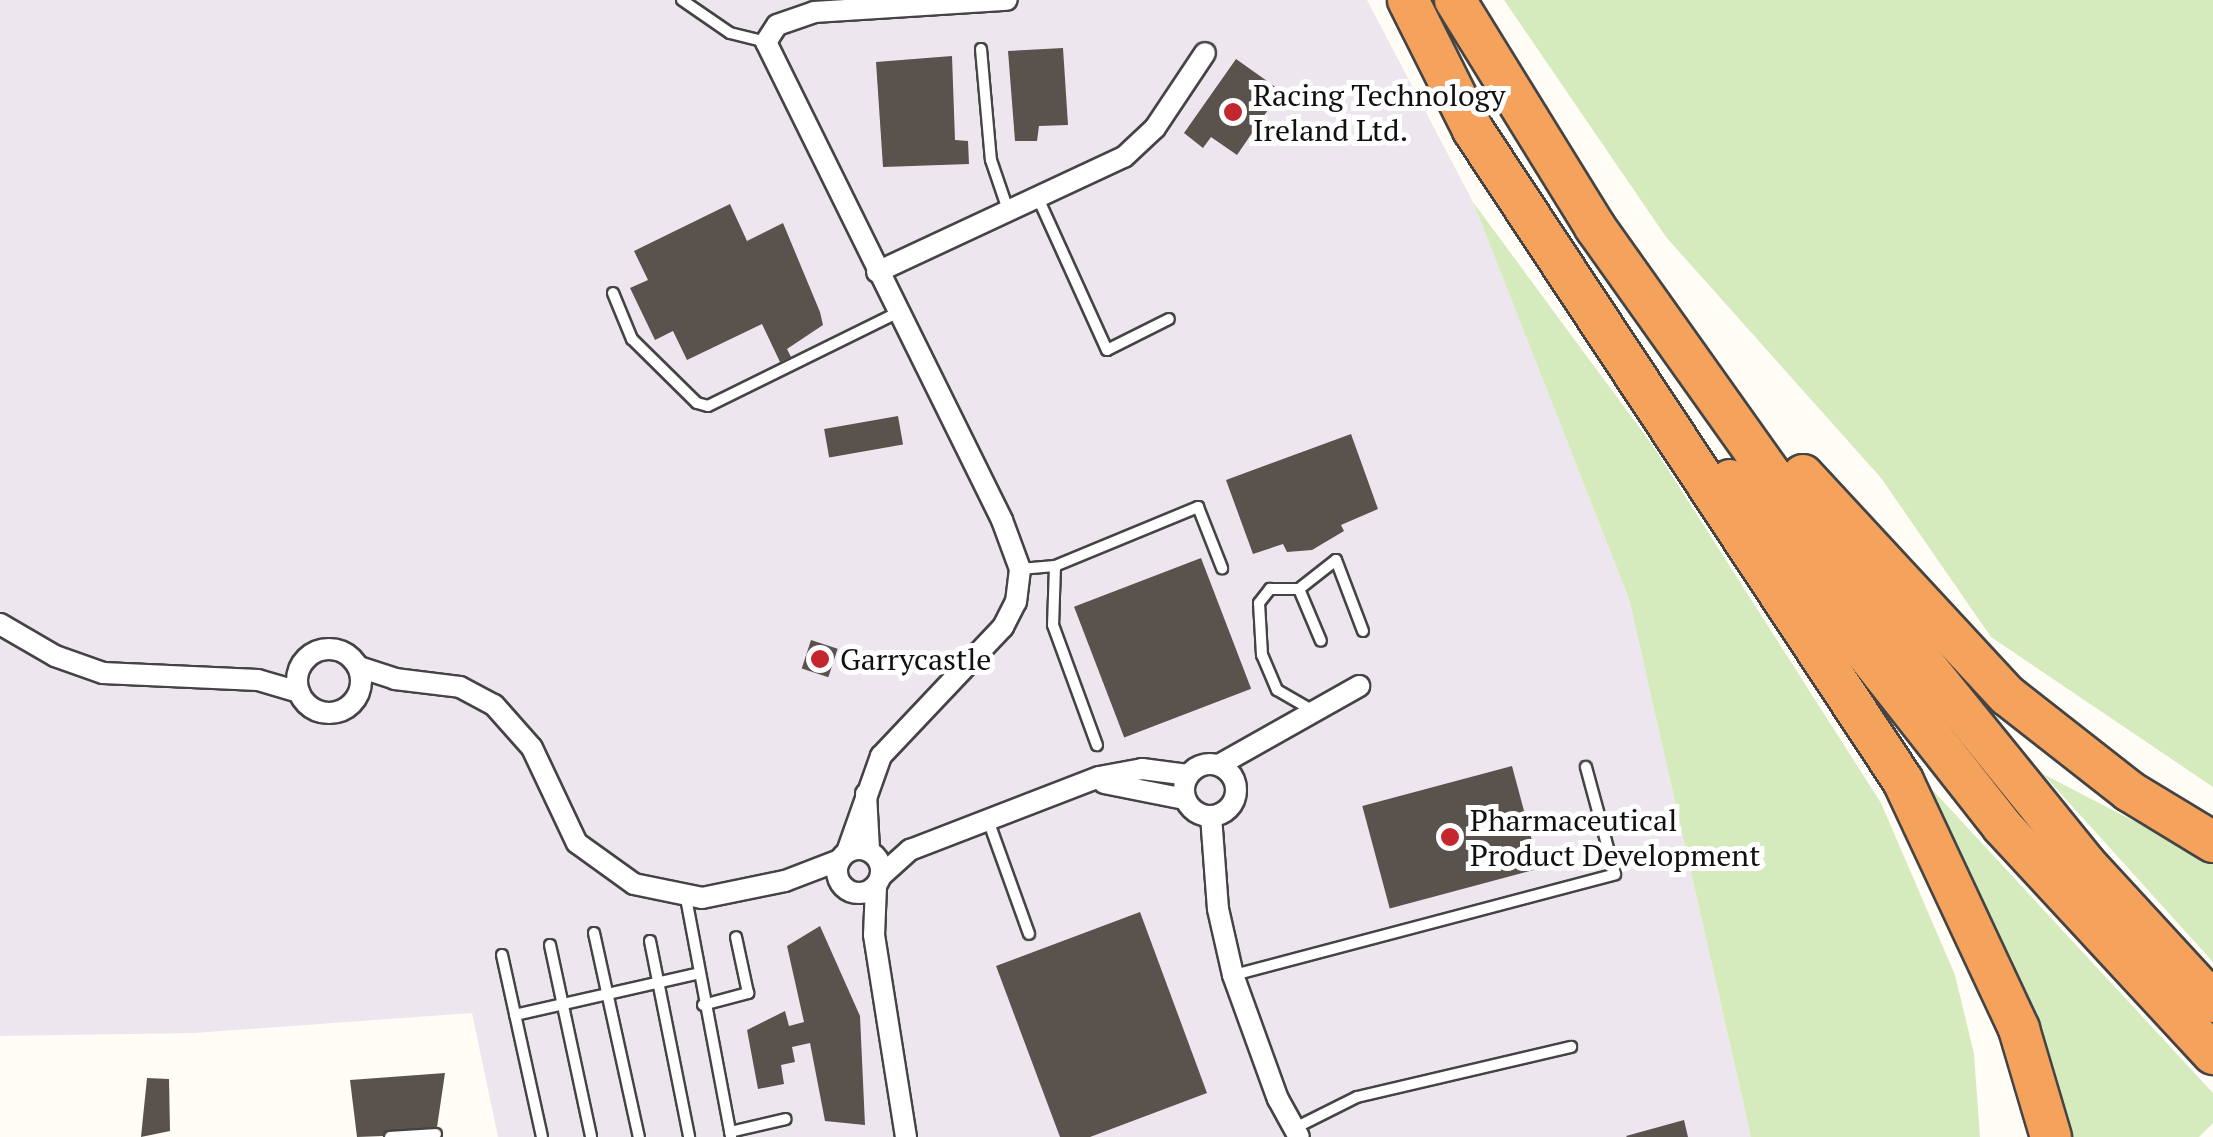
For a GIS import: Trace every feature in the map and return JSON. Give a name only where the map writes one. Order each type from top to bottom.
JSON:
[{"type":"highway","points":[[1408,0],[1473,130],[1554,258],[1904,781],[2018,1029],[2051,1137]]},
{"type":"highway","points":[[1460,9],[1694,340],[1909,596],[2008,696],[2082,756],[2213,842]]},
{"type":"highway","points":[[1460,9],[1595,228],[1771,474],[2072,848],[2213,1002]]},
{"type":"highway","points":[[1429,40],[1618,324],[1859,650],[2002,826],[2213,1054]]},
{"type":"street","points":[[874,935],[846,888],[844,856],[866,792],[890,742],[1003,626],[1016,602],[1020,569],[1002,520],[766,42],[791,16],[1008,0]]},
{"type":"street","points":[[877,272],[1038,198],[1138,146],[1205,53]]},
{"type":"street","points":[[0,624],[56,656],[103,674],[258,680],[299,692]]},
{"type":"street","points":[[258,680],[301,666],[330,648],[359,667],[394,680],[460,687],[494,705],[532,748],[560,816],[587,854],[634,884],[686,898],[786,881],[844,856],[910,850],[1087,784],[1142,769],[1188,775],[1202,765],[1219,765],[1271,736],[1310,708],[1359,686]]},
{"type":"street","points":[[301,666],[299,692],[310,708],[329,714],[394,680]]},
{"type":"street","points":[[358,696],[359,667]]},
{"type":"street","points":[[1087,784],[1135,784],[1186,799],[1196,812],[1211,816],[1234,802],[1236,784],[1271,736]]},
{"type":"street","points":[[1219,765],[1236,784]]},
{"type":"street","points":[[1186,799],[1188,775]]},
{"type":"street","points":[[866,792],[871,852],[879,880],[874,935],[906,1137]]},
{"type":"street","points":[[1211,816],[1218,909],[1233,975],[1297,1133]]},
{"type":"street","points":[[786,881],[846,888],[879,880],[910,850]]},
{"type":"lane","points":[[682,0],[730,34],[766,42]]},
{"type":"lane","points":[[981,49],[991,160],[1008,212]]},
{"type":"lane","points":[[1038,198],[1107,350],[1169,319]]},
{"type":"lane","points":[[613,293],[632,339],[697,403],[708,406],[898,313]]},
{"type":"lane","points":[[1020,569],[1055,566],[1198,507],[1222,568]]},
{"type":"lane","points":[[1310,708],[1277,690],[1255,622],[1270,589],[1299,589],[1336,560],[1363,630]]},
{"type":"lane","points":[[1055,566],[1053,624],[1097,746]]},
{"type":"lane","points":[[1299,589],[1321,641]]},
{"type":"lane","points":[[1233,975],[1614,874],[1586,767]]},
{"type":"lane","points":[[988,820],[1029,934]]},
{"type":"lane","points":[[686,898],[696,974],[730,1134],[786,1119]]},
{"type":"lane","points":[[594,933],[639,1137]]},
{"type":"lane","points":[[703,1005],[748,992],[736,937]]},
{"type":"lane","points":[[650,941],[689,1137]]},
{"type":"lane","points":[[550,945],[591,1137]]},
{"type":"lane","points":[[502,955],[542,1137]]},
{"type":"lane","points":[[515,1015],[696,974]]},
{"type":"lane","points":[[1297,1133],[1358,1098],[1571,1047]]},
{"type":"lane","points":[[390,1137],[436,1134]]},
{"type":"shaded area","points":[[0,0],[1367,0],[1473,202],[1629,599],[1751,1137],[498,1137],[472,1013],[194,1033],[0,1036]]},
{"type":"green space","points":[[1504,0],[2213,0],[2213,787],[1991,637],[1881,478],[1666,237]]},
{"type":"green space","points":[[1473,202],[1653,446],[1881,803],[1955,975],[1974,1054],[1980,1137],[1751,1137],[1629,599]]},
{"type":"green space","points":[[2043,774],[2213,862],[2213,962]]},
{"type":"green space","points":[[1928,785],[2213,1093],[2213,1123],[2199,1137],[2062,1137],[2035,1032]]},
{"type":"building","points":[[1063,48],[1068,125],[1039,126],[1037,141],[1015,141],[1008,51]]},
{"type":"building","points":[[952,56],[955,140],[968,141],[969,164],[883,167],[876,62]]},
{"type":"building","name":"Racing Technology Ireland Ltd.","points":[[1236,59],[1281,91],[1237,155],[1211,137],[1203,148],[1184,133]]},
{"type":"building","points":[[730,204],[747,241],[783,223],[820,312],[823,325],[787,349],[791,357],[780,362],[762,324],[687,360],[673,331],[655,340],[630,288],[648,280],[634,251]]},
{"type":"building","points":[[898,416],[903,445],[829,458],[824,429]]},
{"type":"building","points":[[1351,434],[1378,509],[1341,525],[1344,531],[1312,550],[1287,552],[1283,544],[1253,554],[1226,480]]},
{"type":"building","points":[[1201,558],[1251,689],[1124,737],[1074,607]]},
{"type":"building","name":"Garrycastle","points":[[811,640],[838,649],[828,677],[802,669]]},
{"type":"building","name":"Pharmaceutical Product Development","points":[[1512,766],[1539,868],[1390,909],[1362,806]]},
{"type":"building","points":[[1140,912],[1207,1093],[1090,1137],[1060,1137],[996,966]]},
{"type":"building","points":[[820,926],[860,1016],[865,1125],[825,1121],[810,1043],[792,1047],[795,1062],[781,1065],[784,1084],[758,1089],[747,1030],[785,1011],[789,1026],[804,1022],[787,946]]},
{"type":"building","points":[[445,1073],[436,1134],[357,1137],[350,1080]]},
{"type":"building","points":[[147,1078],[169,1079],[170,1131],[141,1137]]},
{"type":"building","points":[[1684,1120],[1688,1137],[1626,1136]]},
{"type":"place","name":"Racing Technology Ireland Ltd.","points":[[1233,112]]},
{"type":"place","name":"Garrycastle","points":[[820,659]]},
{"type":"place","name":"Pharmaceutical Product Development","points":[[1450,837]]}]
